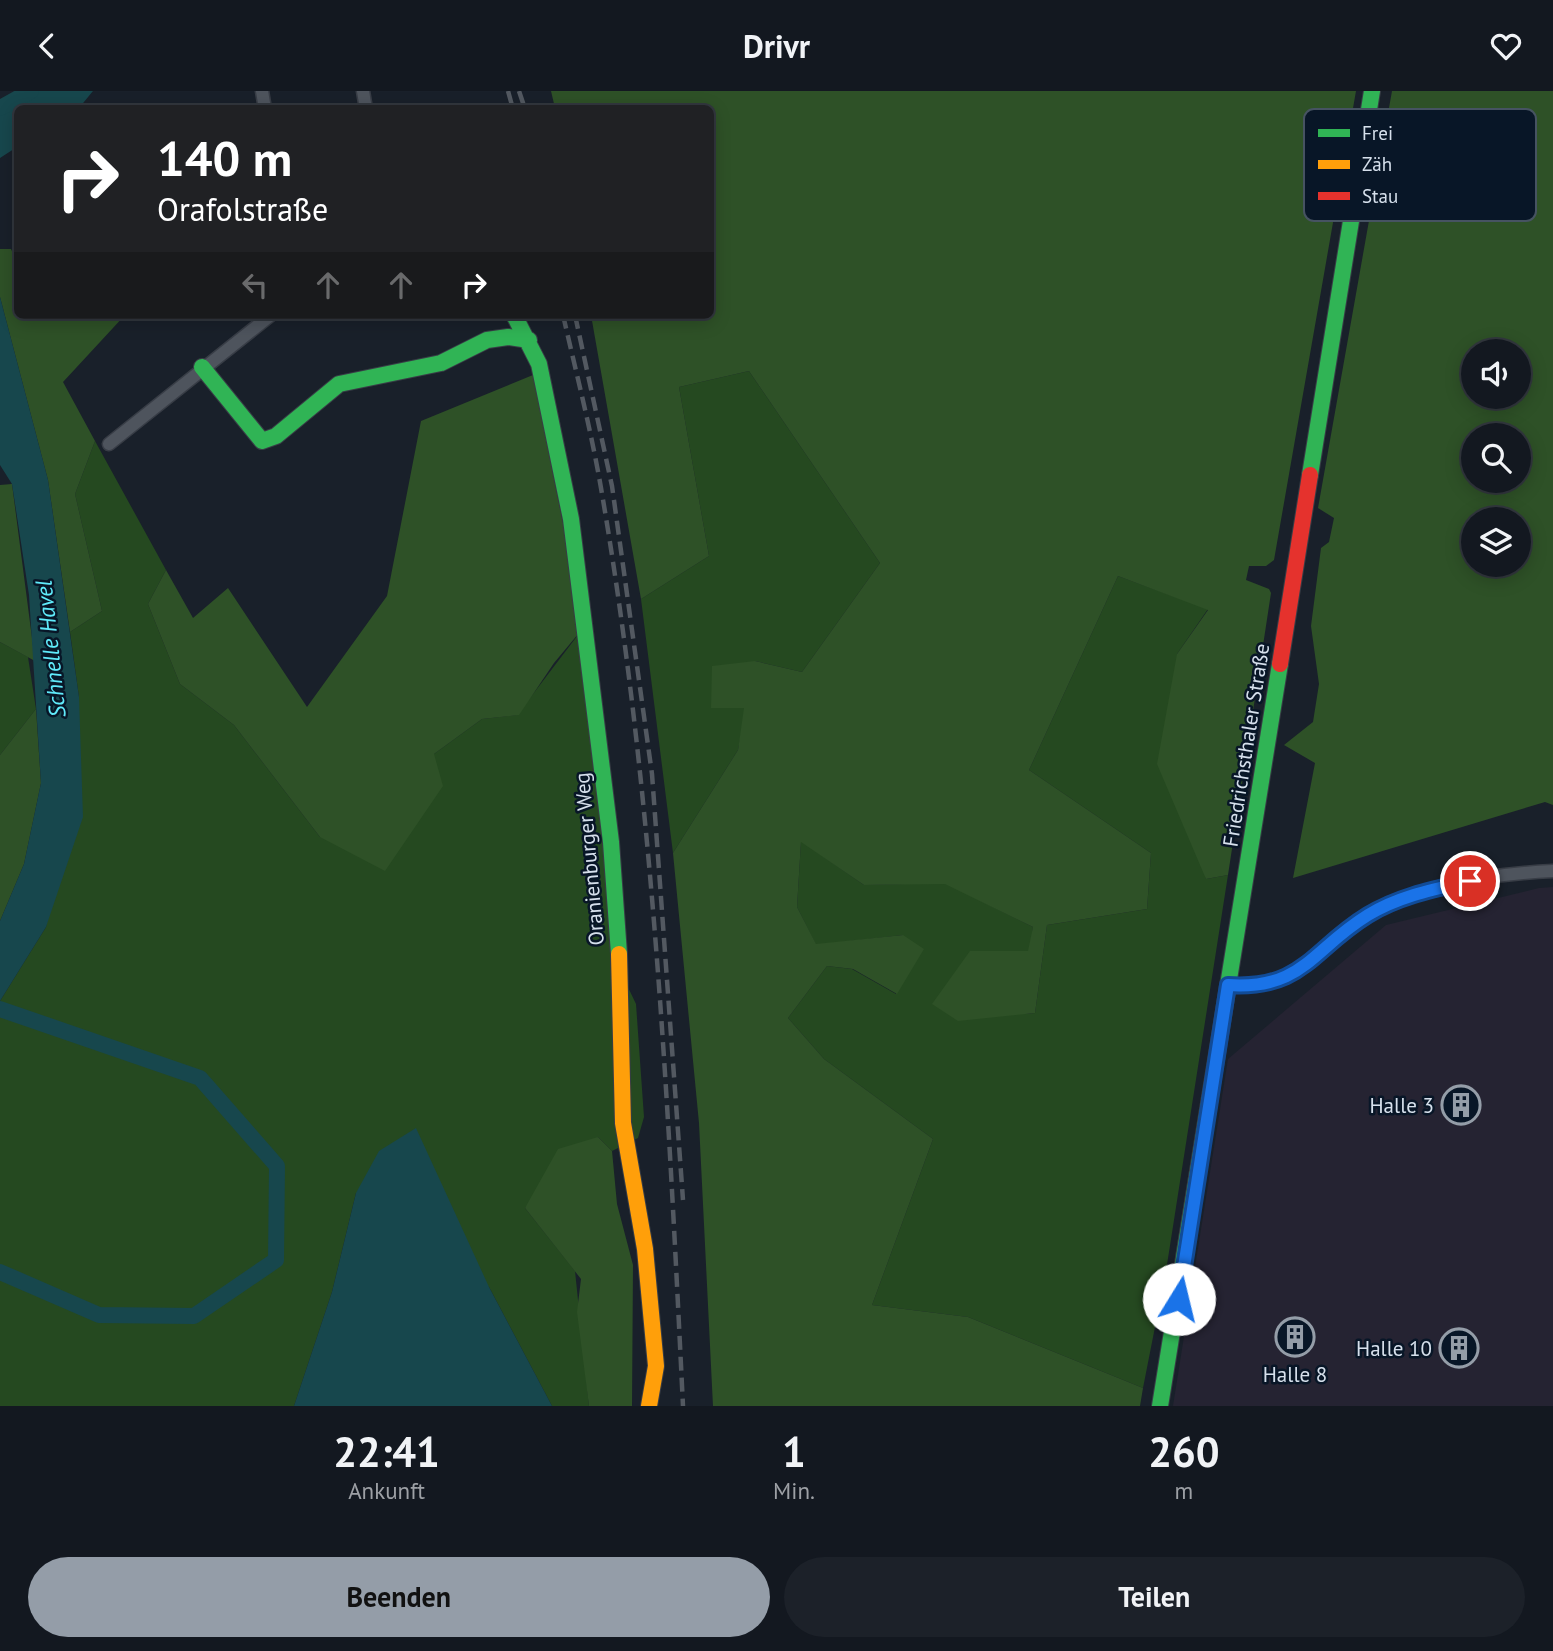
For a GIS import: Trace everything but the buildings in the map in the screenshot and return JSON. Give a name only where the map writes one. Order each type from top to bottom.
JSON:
[{"type":"street","name":"Friedrichsthaler Straße","points":[[1369,109],[1372,91]]},
{"type":"street","name":"Friedrichsthaler Straße","points":[[1160,1406],[1351,221]]},
{"type":"street","points":[[109,444],[202,367],[266,319]]},
{"type":"street","name":"Oranienburger Weg","points":[[516,319],[529,340],[538,364],[571,519],[611,842],[622,997],[623,1123],[645,1249],[656,1366],[649,1406]]},
{"type":"street","points":[[202,367],[262,441],[276,436],[339,384],[441,363],[487,340],[508,337],[529,340]]},
{"type":"street","points":[[1228,985],[1258,986],[1279,982],[1359,921],[1412,895],[1490,877],[1553,871]]},
{"type":"shaded area","points":[[1553,887],[1553,1406],[1173,1406],[1228,1059],[1386,925],[1539,888]]},
{"type":"green space","points":[[551,91],[1356,91],[1353,109],[1304,109],[1304,221],[1333,221],[1274,560],[1266,566],[1249,566],[1246,580],[1269,589],[1271,593],[1228,875],[1206,879],[1157,764],[1177,654],[1208,610],[1118,576],[1029,770],[1151,853],[1147,909],[1047,925],[1035,1013],[958,1021],[932,1004],[970,951],[1028,951],[1033,927],[945,884],[864,885],[801,842],[797,907],[816,944],[903,935],[924,949],[897,994],[853,969],[827,966],[788,1018],[824,1059],[933,1139],[872,1305],[968,1317],[1143,1388],[1140,1406],[713,1406],[699,1123],[673,853],[738,750],[744,708],[711,708],[712,666],[755,661],[802,672],[880,563],[749,371],[679,387],[709,556],[641,599],[592,319],[714,319],[714,105],[554,105]]},
{"type":"green space","points":[[1392,91],[1553,91],[1553,805],[1545,802],[1293,878],[1315,763],[1284,745],[1313,722],[1319,684],[1311,626],[1321,548],[1329,542],[1334,518],[1318,508],[1369,221],[1536,221],[1536,109],[1389,109]]},
{"type":"green space","points":[[0,249],[11,249],[14,256],[14,319],[121,319],[63,382],[95,441],[75,494],[102,611],[70,632],[48,480],[0,297]]},
{"type":"green space","points":[[749,371],[880,563],[802,672],[755,661],[738,750],[673,853],[641,599],[709,556],[679,387]]},
{"type":"green space","points":[[533,375],[584,627],[554,663],[519,715],[482,719],[434,754],[443,786],[385,871],[320,837],[234,725],[180,684],[148,604],[166,570],[193,618],[228,588],[307,707],[387,596],[421,421]]},
{"type":"green space","points":[[95,441],[166,570],[148,604],[180,684],[234,725],[320,837],[482,719],[517,715],[584,627],[614,958],[636,1004],[644,1117],[638,1138],[612,1151],[598,1137],[525,1208],[575,1271],[589,1406],[552,1406],[489,1287],[356,1193],[332,1292],[294,1406],[0,1406],[0,1001],[46,927],[79,697],[70,632],[102,611],[75,494]]},
{"type":"green space","points":[[12,484],[35,661],[0,642],[0,485]]},
{"type":"green space","points":[[1118,576],[1208,609],[1177,654],[1206,879],[1228,875],[1166,1271],[1143,1388],[968,1317],[872,1305],[933,1139],[824,1059],[788,1018],[827,966],[852,969],[896,994],[903,935],[816,945],[797,907],[801,841],[864,885],[945,883],[1033,927],[1024,1014],[1035,1013],[1047,925],[1147,909],[1151,853],[1029,770]]},
{"type":"green space","points":[[0,642],[28,657],[36,709],[0,755]]},
{"type":"green space","points":[[36,709],[41,783],[24,864],[0,921],[0,755]]},
{"type":"green space","points":[[598,1137],[612,1151],[617,1204],[633,1265],[632,1406],[589,1406],[577,1312],[581,1279],[525,1208],[558,1149]]},
{"type":"water","points":[[31,91],[93,91],[81,105],[14,105],[14,149],[0,158],[0,108]]},
{"type":"water","name":"Schnelle Havel","points":[[0,297],[48,480],[79,697],[83,817],[46,927],[0,1001],[0,921],[24,864],[41,783],[29,595],[12,484],[0,465]]},
{"type":"water","points":[[416,1128],[489,1287],[552,1406],[294,1406],[332,1292],[356,1193],[379,1151]]},
{"type":"waterway","points":[[0,108],[31,91]]},
{"type":"waterway","points":[[0,1009],[200,1078],[277,1166],[276,1260],[194,1316],[99,1315],[0,1272]]},
{"type":"railway","points":[[508,91],[512,105]]},
{"type":"railway","points":[[519,91],[524,105]]},
{"type":"railway","points":[[564,319],[601,488],[634,716],[656,946],[683,1406]]},
{"type":"railway","points":[[576,319],[612,486],[652,774],[683,1200]]},
{"type":"traffic: fast","points":[[1369,109],[1372,91]]},
{"type":"traffic: fast","points":[[1310,475],[1351,221]]},
{"type":"traffic: fast","points":[[516,319],[539,364],[571,519],[611,842],[619,954]]},
{"type":"traffic: fast","points":[[202,367],[262,441],[276,436],[339,384],[441,363],[487,340],[508,337],[529,340]]},
{"type":"traffic: fast","points":[[1160,1406],[1280,664]]},
{"type":"traffic: slow","points":[[619,954],[623,1123],[645,1249],[656,1366],[649,1406]]},
{"type":"traffic: jam","points":[[1280,664],[1310,475]]},
{"type":"place","name":"Halle 3","points":[[1461,1105]]},
{"type":"place","name":"Halle 8","points":[[1295,1337]]},
{"type":"place","name":"Halle 10","points":[[1459,1348]]},
{"type":"route","points":[[1179,1299],[1228,985],[1258,986],[1279,982],[1370,914],[1412,895],[1470,881]]}]
